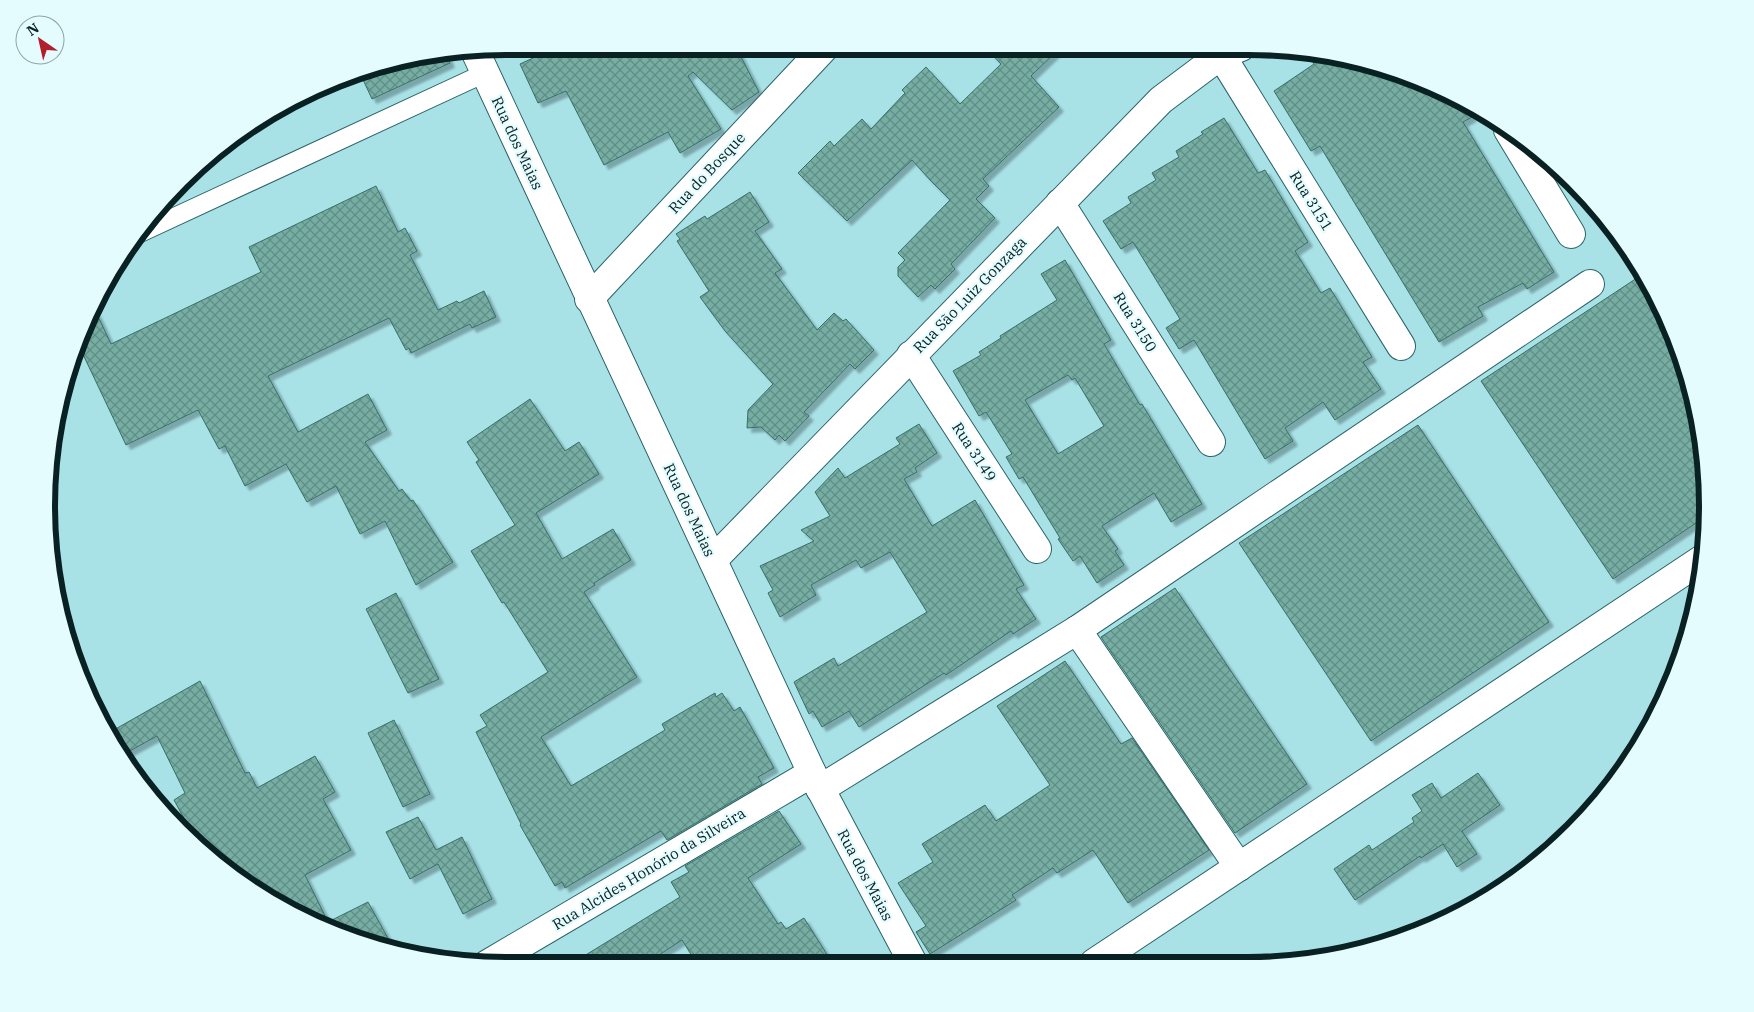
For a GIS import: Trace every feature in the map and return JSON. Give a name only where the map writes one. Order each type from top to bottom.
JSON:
[{"type":"street","name":"Rua do Bosque","points":[[589,299],[818,55]]},
{"type":"street","name":"Rua São Luiz Gonzaga","points":[[713,560],[911,354],[1161,100],[1220,55]]},
{"type":"street","name":"Rua 3151","points":[[1230,55],[1401,346]]},
{"type":"street","name":"Rua dos Maias","points":[[480,62],[589,299],[816,781],[910,957]]},
{"type":"street","points":[[1516,143],[1571,234]]},
{"type":"street","name":"Rua 3150","points":[[1060,202],[1211,442]]},
{"type":"street","name":"Rua Alcides Honório da Silveira","points":[[501,957],[816,781],[1077,630],[1590,284]]},
{"type":"street","name":"Rua 3149","points":[[911,354],[1037,548]]},
{"type":"street","points":[[1103,957],[1695,564]]},
{"type":"street","points":[[1077,630],[1239,867]]},
{"type":"lane","points":[[151,227],[480,62]]},
{"type":"building","points":[[540,55],[740,55],[759,92],[732,110],[693,72],[688,76],[721,129],[680,153],[668,132],[604,165],[566,91],[538,103],[520,64]]},
{"type":"building","points":[[993,55],[1053,55],[1031,76],[1059,107],[983,179],[989,186],[976,199],[995,218],[951,264],[955,269],[935,289],[931,285],[918,297],[898,276],[898,267],[905,260],[898,253],[950,200],[912,160],[847,221],[798,173],[830,141],[834,146],[862,119],[871,129],[905,93],[902,90],[926,67],[960,104],[1001,64]]},
{"type":"building","points":[[448,59],[450,63],[372,99],[362,79],[389,70]]},
{"type":"building","points":[[1312,60],[1365,70],[1421,89],[1470,113],[1472,117],[1463,122],[1554,272],[1527,289],[1523,283],[1478,307],[1483,316],[1439,342],[1320,146],[1311,151],[1274,91],[1314,64]]},
{"type":"building","points":[[1224,118],[1258,173],[1265,170],[1308,242],[1295,251],[1321,293],[1330,288],[1372,357],[1363,362],[1381,389],[1335,420],[1323,402],[1285,428],[1293,441],[1265,459],[1194,340],[1179,349],[1166,328],[1180,319],[1133,242],[1121,249],[1103,221],[1131,203],[1128,197],[1156,180],[1152,173],[1179,157],[1176,151]]},
{"type":"building","points":[[376,186],[398,232],[405,228],[417,251],[410,255],[438,310],[457,301],[459,303],[484,291],[496,317],[472,328],[470,324],[411,353],[409,348],[406,350],[389,318],[268,376],[298,432],[368,394],[387,430],[365,442],[399,491],[402,489],[411,501],[413,500],[453,562],[416,585],[385,521],[360,534],[336,486],[307,502],[286,464],[245,486],[225,446],[219,449],[198,410],[126,445],[82,352],[98,316],[111,344],[261,272],[249,247]]},
{"type":"building","points":[[750,192],[769,222],[755,231],[782,269],[775,273],[817,330],[834,313],[843,321],[846,319],[874,350],[855,369],[850,364],[804,412],[809,416],[785,441],[779,435],[775,440],[761,427],[747,428],[748,410],[773,384],[725,331],[700,297],[709,291],[677,241],[680,239],[676,234],[705,216],[707,219]]},
{"type":"building","points":[[1065,260],[1111,340],[1104,344],[1202,504],[1171,522],[1154,493],[1102,526],[1118,549],[1115,551],[1124,565],[1097,583],[1080,556],[1073,561],[1058,539],[1060,538],[1023,477],[1019,479],[1006,457],[1012,454],[986,412],[979,416],[953,371],[981,355],[979,352],[1001,338],[1000,336],[1057,300],[1041,274]],"holes":[[[1068,375],[1072,380],[1075,378],[1104,426],[1058,454],[1025,400]]]},
{"type":"building","points":[[1637,278],[1665,333],[1684,389],[1695,447],[1698,477],[1698,521],[1613,579],[1481,381]]},
{"type":"building","points":[[530,399],[565,451],[579,442],[599,474],[536,513],[562,559],[613,529],[631,560],[594,583],[595,585],[584,592],[637,677],[541,737],[571,786],[665,730],[662,724],[715,693],[716,697],[722,693],[734,711],[740,707],[774,768],[758,777],[762,784],[667,840],[661,831],[565,888],[562,882],[555,886],[520,825],[476,732],[487,726],[480,715],[548,672],[504,602],[502,603],[471,551],[515,525],[476,462],[479,460],[467,442]]},
{"type":"building","points":[[919,424],[937,453],[915,468],[917,472],[904,479],[932,526],[975,500],[1024,585],[1016,589],[1036,619],[1013,634],[1011,631],[946,675],[944,673],[859,727],[849,711],[822,727],[813,711],[809,714],[794,682],[834,658],[838,666],[927,612],[890,552],[861,568],[856,560],[811,585],[816,595],[780,617],[768,593],[773,590],[760,566],[814,541],[801,530],[830,516],[815,492],[838,468],[845,478],[900,444],[896,438]]},
{"type":"building","points":[[1418,425],[1549,622],[1371,741],[1239,543]]},
{"type":"building","points":[[1175,588],[1307,784],[1235,833],[1101,637]]},
{"type":"building","points":[[396,593],[439,679],[408,693],[366,609]]},
{"type":"building","points":[[1065,661],[1121,744],[1132,738],[1209,850],[1128,903],[1093,850],[1057,873],[1053,868],[1012,895],[1016,900],[930,954],[916,932],[926,926],[898,883],[933,862],[922,844],[985,805],[996,821],[1050,785],[997,706]]},
{"type":"building","points":[[200,681],[245,773],[249,772],[257,788],[315,756],[335,792],[323,799],[351,850],[305,875],[327,920],[280,897],[255,881],[231,864],[188,826],[174,800],[185,793],[157,736],[128,752],[114,730]]},
{"type":"building","points":[[394,720],[430,794],[403,807],[368,733]]},
{"type":"building","points":[[1478,773],[1500,805],[1462,831],[1477,854],[1457,867],[1443,844],[1421,858],[1420,856],[1355,900],[1334,869],[1369,845],[1372,850],[1414,822],[1412,818],[1422,811],[1412,795],[1432,783],[1441,798]]},
{"type":"building","points":[[779,811],[801,844],[748,878],[778,924],[781,922],[786,929],[804,918],[829,957],[693,957],[682,940],[656,957],[582,957],[680,897],[671,882],[689,872],[685,866]]},
{"type":"building","points":[[418,817],[436,850],[462,837],[492,899],[463,914],[438,864],[410,879],[386,832]]},
{"type":"building","points":[[368,902],[390,942],[330,921]]}]
